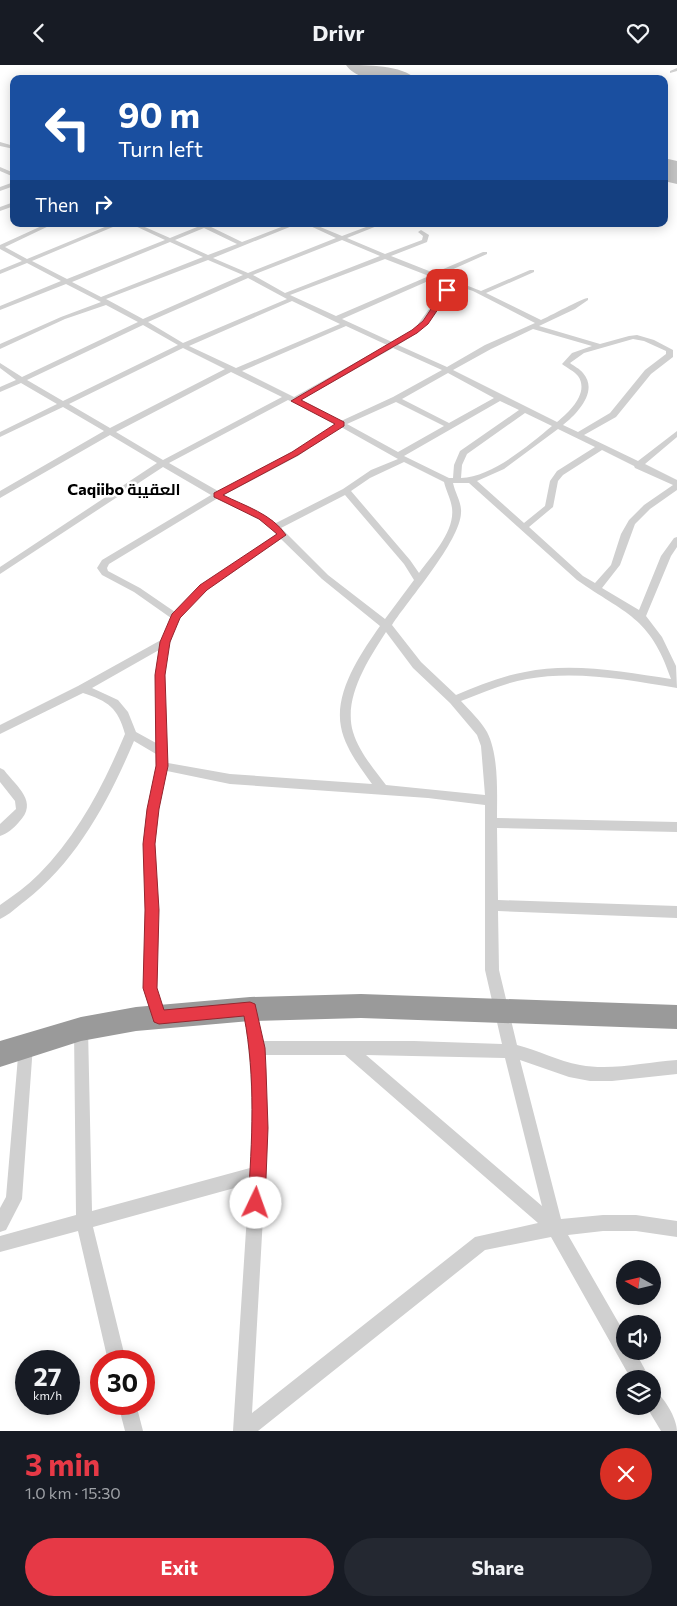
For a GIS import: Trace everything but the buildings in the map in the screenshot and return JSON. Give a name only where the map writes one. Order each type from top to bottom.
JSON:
[{"type":"highway","points":[[0,1054],[81,1029],[159,1017],[250,1009],[361,1006],[677,1017]]},
{"type":"street","points":[[0,247],[43,227]]},
{"type":"street","points":[[0,272],[111,227]]},
{"type":"street","points":[[140,227],[166,240],[208,256],[289,297],[448,370],[499,398],[677,484],[632,522],[626,531],[619,557],[606,579],[595,589]]},
{"type":"street","points":[[0,308],[202,227]]},
{"type":"street","points":[[211,227],[242,244]]},
{"type":"street","points":[[0,347],[62,318],[208,256],[286,227]]},
{"type":"street","points":[[316,227],[481,293],[535,324],[601,346]]},
{"type":"street","points":[[0,390],[143,321],[250,276],[278,261],[372,227]]},
{"type":"street","points":[[0,435],[209,333],[335,275],[425,241],[426,235],[421,232]]},
{"type":"street","points":[[0,247],[143,321],[184,346],[341,424],[424,470],[452,481],[471,480],[508,463],[573,413],[585,391],[585,383],[580,374],[566,364],[567,360],[573,356],[635,337],[665,348],[671,353],[648,372],[613,415],[579,435]]},
{"type":"street","points":[[336,319],[485,253]]},
{"type":"street","points":[[481,293],[532,271]]},
{"type":"street","points":[[0,571],[163,463],[395,345],[425,322],[443,294],[458,283]]},
{"type":"street","points":[[176,617],[137,590],[106,573],[102,567],[105,562],[217,495],[295,454],[341,424],[396,399],[478,352],[573,308],[586,299]]},
{"type":"street","points":[[0,495],[109,432],[234,370],[345,323]]},
{"type":"street","points":[[0,365],[63,405],[217,495],[262,517],[279,531],[325,577],[387,626],[417,665],[476,723],[487,746],[491,801],[492,970],[501,1011],[555,1228],[616,1335]]},
{"type":"street","points":[[159,1017],[150,988],[152,910],[149,844],[153,809],[162,766],[160,675],[165,642],[176,617],[203,587],[279,531],[346,491],[374,471],[402,457],[449,426],[499,398]]},
{"type":"street","points":[[396,399],[449,426]]},
{"type":"street","points":[[383,791],[351,737],[346,725],[346,705],[359,669],[375,641],[451,536],[457,509],[452,481],[463,453],[525,410]]},
{"type":"street","points":[[638,466],[676,436]]},
{"type":"street","points":[[524,528],[549,507],[554,481],[560,473],[601,447]]},
{"type":"street","points":[[454,700],[506,681],[528,675],[552,673],[677,683],[672,667],[652,631],[641,617],[595,589],[471,480]]},
{"type":"street","points":[[346,491],[407,562],[420,581]]},
{"type":"street","points":[[641,617],[666,556],[677,541]]},
{"type":"street","points":[[0,730],[82,689],[165,642]]},
{"type":"street","points":[[82,689],[102,695],[115,703],[123,711],[131,733],[162,752]]},
{"type":"street","points":[[0,913],[27,893],[50,872],[71,845],[111,782],[131,733]]},
{"type":"street","points":[[162,766],[230,779],[428,793],[491,801]]},
{"type":"street","points":[[0,773],[22,799],[23,808],[19,817],[0,831]]},
{"type":"street","points":[[491,823],[677,827]]},
{"type":"street","points":[[491,905],[677,912]]},
{"type":"street","points":[[243,1431],[260,1128],[257,1048],[250,1009]]},
{"type":"street","points":[[81,1029],[84,1221],[114,1350]]},
{"type":"street","points":[[0,1224],[14,1199],[26,1045]]},
{"type":"street","points":[[257,1048],[374,1047],[511,1051],[568,1070],[589,1074],[677,1067]]},
{"type":"street","points":[[347,1048],[555,1228]]},
{"type":"street","points":[[0,1244],[258,1174]]},
{"type":"street","points":[[243,1431],[480,1243],[555,1228],[620,1222],[677,1229]]},
{"type":"street","points":[[661,1414],[671,1431]]},
{"type":"street","points":[[130,1415],[134,1431]]},
{"type":"runway","points":[[361,65],[390,75]]},
{"type":"runway","points":[[668,170],[677,173]]},
{"type":"district","name":"Caqiibo العقيبة","points":[[124,489]]},
{"type":"route","points":[[256,1203],[260,1128],[257,1048],[250,1009],[159,1017],[150,988],[152,910],[149,844],[153,809],[162,766],[160,675],[165,642],[176,617],[203,587],[282,535],[276,527],[262,517],[217,495],[295,454],[341,424],[295,401],[415,332],[425,322],[447,290]]}]
